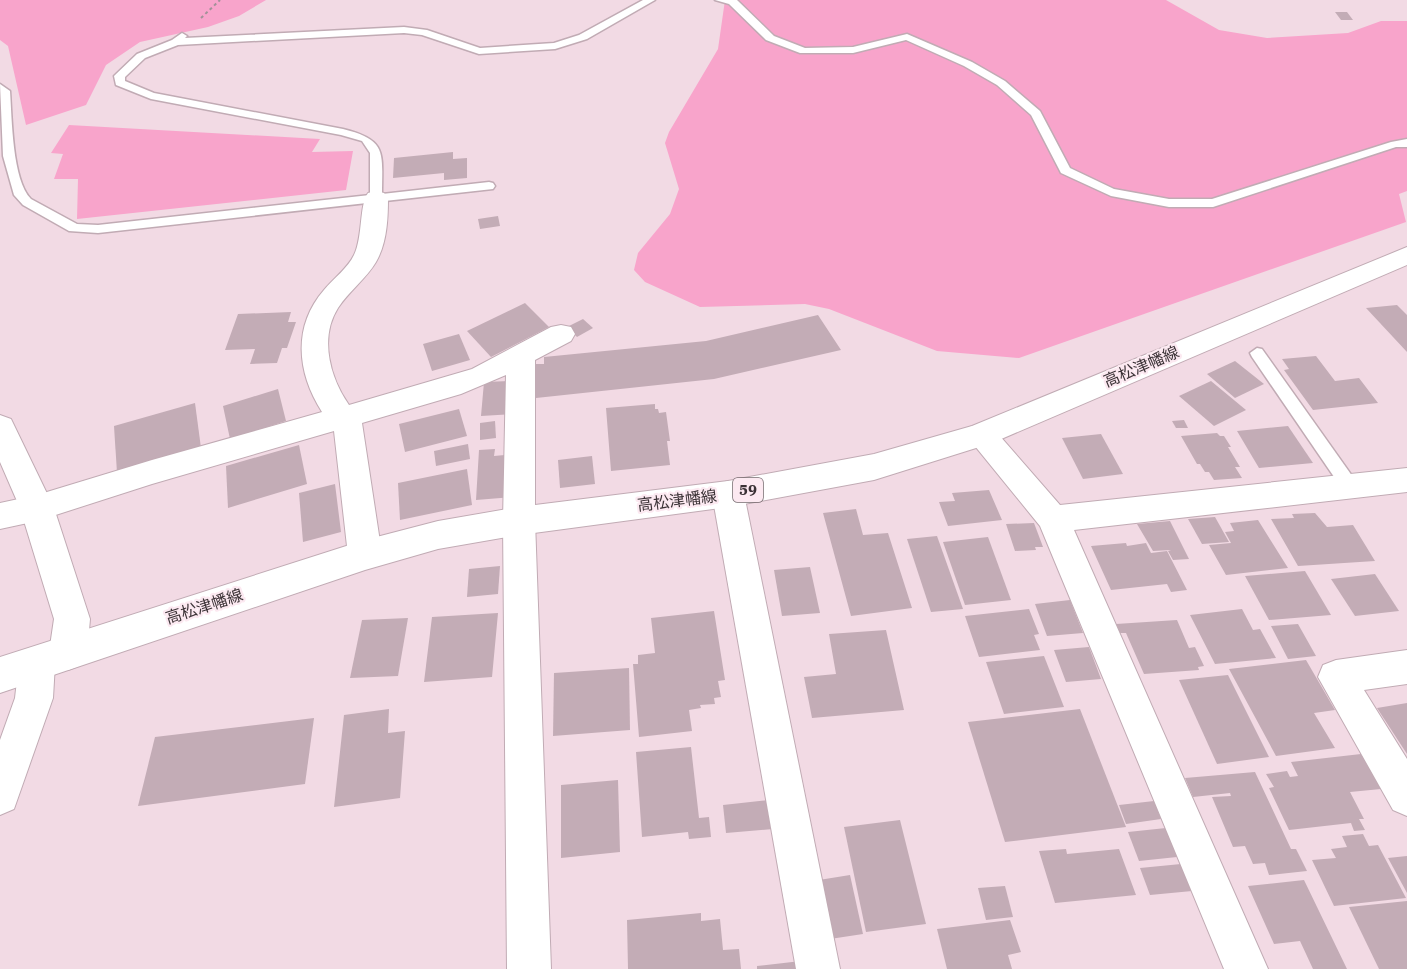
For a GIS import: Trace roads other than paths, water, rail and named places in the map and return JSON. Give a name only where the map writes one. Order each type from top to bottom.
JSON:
[{"type":"main road","name":"高松津幡線","points":[[0,675],[167,618],[365,555],[438,535],[519,521],[728,494],[874,467],[981,435],[1407,255]]},
{"type":"main road","points":[[0,427],[37,508],[72,620],[53,658]]},
{"type":"street","points":[[365,555],[348,425],[337,412],[317,372],[313,344],[321,315],[332,298],[364,260],[374,225],[376,198]]},
{"type":"street","points":[[0,516],[37,508],[152,472],[451,387],[482,376],[561,334]]},
{"type":"street","points":[[521,356],[519,521],[530,969]]},
{"type":"street","points":[[981,435],[1053,519],[1246,969]]},
{"type":"street","points":[[1053,519],[1407,480]]},
{"type":"street","points":[[728,494],[818,969]]},
{"type":"street","points":[[0,795],[34,698],[53,658]]},
{"type":"street","points":[[1407,667],[1336,677],[1407,796]]},
{"type":"lane","points":[[376,198],[376,153],[366,139],[343,132],[151,96],[120,82],[119,76],[141,57],[179,39],[404,30],[439,36],[479,51],[555,46],[583,37],[650,0]]},
{"type":"lane","points":[[720,0],[732,1],[770,38],[804,51],[853,50],[907,37],[968,64],[1000,83],[1036,113],[1065,170],[1111,192],[1169,203],[1213,203],[1395,144],[1407,143]]},
{"type":"lane","points":[[0,87],[5,91],[9,156],[20,195],[27,202],[74,228],[98,229],[489,186]]},
{"type":"lane","points":[[1257,353],[1349,485]]}]
